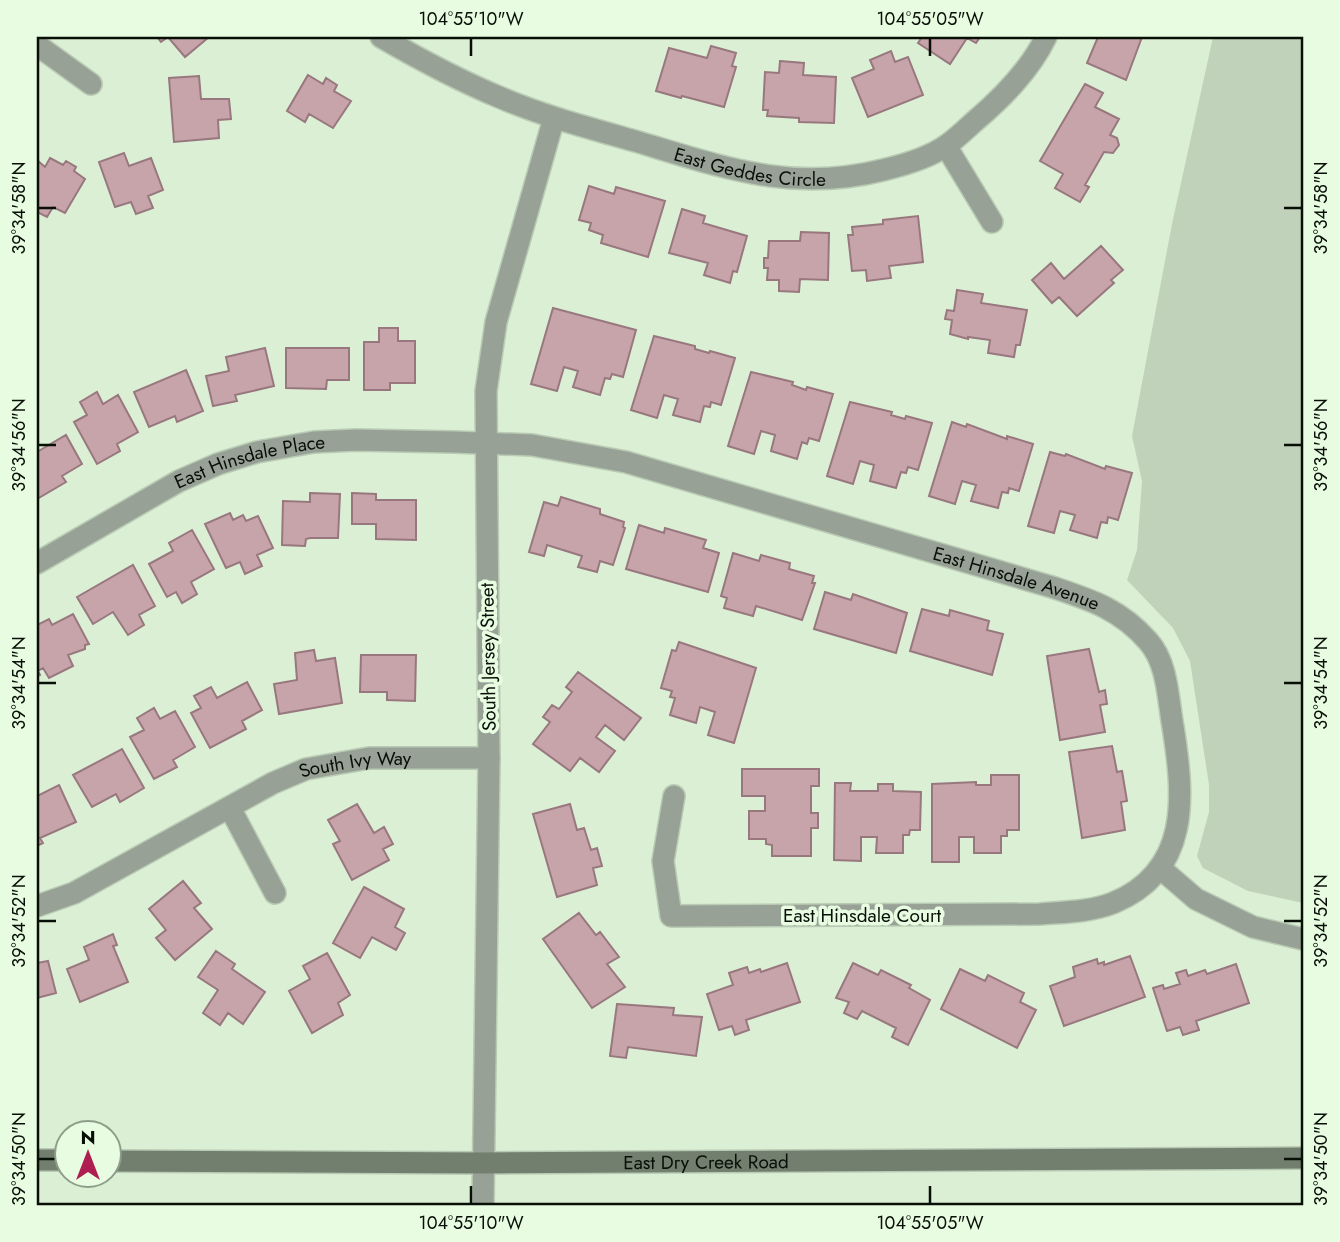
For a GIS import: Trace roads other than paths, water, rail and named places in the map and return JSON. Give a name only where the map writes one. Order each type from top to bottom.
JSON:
[{"type":"main road","name":"East Dry Creek Road","points":[[122,1161],[483,1163],[1303,1158]]},
{"type":"street","name":"East Geddes Circle","points":[[381,37],[428,64],[500,98],[554,118],[727,169],[790,180],[830,180],[866,174],[901,166],[946,146],[1009,90],[1037,55],[1046,37]]},
{"type":"street","points":[[37,45],[90,83]]},
{"type":"street","name":"South Jersey Street","points":[[483,1205],[489,758],[486,391],[496,322],[554,118]]},
{"type":"street","points":[[946,146],[992,222]]},
{"type":"street","name":"East Hinsdale Place","points":[[37,563],[179,481],[218,464],[257,452],[314,442],[356,440],[486,443]]},
{"type":"street","name":"East Hinsdale Avenue","points":[[486,443],[532,445],[626,462],[1052,587],[1104,605],[1129,621],[1151,644],[1163,669],[1179,769],[1181,806],[1175,838],[1160,867]]},
{"type":"street","name":"South Ivy Way","points":[[37,906],[74,893],[273,783],[306,769],[369,758],[489,758]]},
{"type":"street","name":"East Hinsdale Court","points":[[674,796],[663,861],[671,916],[1040,914],[1085,911],[1113,903],[1138,889],[1160,867]]},
{"type":"street","points":[[230,808],[275,893]]},
{"type":"street","points":[[1160,867],[1196,899],[1253,928],[1303,939]]}]
